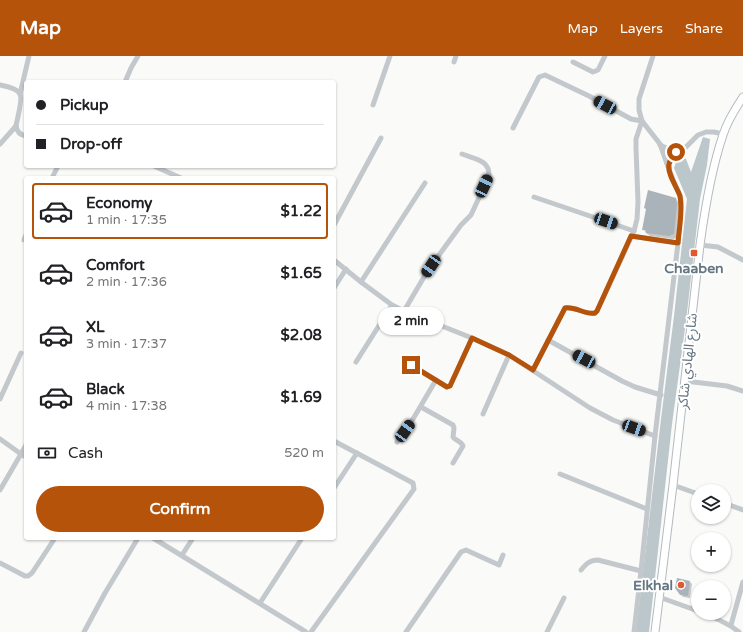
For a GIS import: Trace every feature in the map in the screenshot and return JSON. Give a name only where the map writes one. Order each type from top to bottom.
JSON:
[{"type":"main road","name":"شارع الهادي شاكر","points":[[655,632],[700,245],[712,175],[723,134],[728,124],[741,106],[743,97]]},
{"type":"street","points":[[24,136],[17,131],[16,126],[21,99],[20,94],[29,56]]},
{"type":"street","points":[[126,80],[130,68],[138,56]]},
{"type":"street","points":[[373,105],[390,56]]},
{"type":"street","points":[[454,62],[456,56]]},
{"type":"street","points":[[573,62],[593,72],[598,70],[605,56]]},
{"type":"street","points":[[634,632],[681,205],[680,196],[660,144],[642,120],[639,110],[639,98],[654,56]]},
{"type":"street","points":[[513,128],[539,77],[545,75],[589,96],[631,119],[642,120]]},
{"type":"street","points":[[0,85],[17,90],[20,94]]},
{"type":"street","points":[[533,370],[565,308],[569,307],[590,314],[595,313],[634,231],[637,219],[638,202],[636,139],[642,120]]},
{"type":"street","points":[[0,144],[16,126]]},
{"type":"street","points":[[669,170],[669,164],[675,155],[682,151],[698,135],[714,132],[723,134]]},
{"type":"street","points":[[336,221],[381,138]]},
{"type":"street","points":[[660,144],[671,151],[682,151]]},
{"type":"street","points":[[404,311],[439,255],[460,225],[471,215],[489,176],[488,166],[485,162],[462,154]]},
{"type":"street","points":[[158,168],[176,176]]},
{"type":"street","points":[[361,282],[425,183]]},
{"type":"street","points":[[534,196],[634,231]]},
{"type":"street","points":[[631,236],[678,243]]},
{"type":"street","points":[[700,245],[718,247],[743,260]]},
{"type":"street","points":[[336,262],[392,305],[509,355],[590,408],[613,420],[655,436]]},
{"type":"street","points":[[336,285],[346,269]]},
{"type":"street","points":[[356,362],[392,305]]},
{"type":"street","points":[[411,365],[447,387],[451,384],[472,338]]},
{"type":"street","points":[[548,340],[634,387],[660,395]]},
{"type":"street","points":[[0,399],[21,353]]},
{"type":"street","points":[[483,414],[509,355]]},
{"type":"street","points":[[397,442],[421,407],[436,380]]},
{"type":"street","points":[[685,381],[727,386],[743,392]]},
{"type":"street","points":[[421,407],[453,425],[453,437],[463,446],[453,463]]},
{"type":"street","points":[[0,439],[24,455],[1,487]]},
{"type":"street","points":[[311,632],[414,489],[414,483],[336,442]]},
{"type":"street","points":[[336,485],[357,453]]},
{"type":"street","points":[[560,474],[647,510]]},
{"type":"street","points":[[673,485],[691,491]]},
{"type":"street","points":[[731,506],[743,510]]},
{"type":"street","points":[[0,563],[25,576],[28,576],[32,573],[54,540]]},
{"type":"street","points":[[84,632],[137,540]]},
{"type":"street","points":[[156,540],[303,631]]},
{"type":"street","points":[[182,556],[192,540]]},
{"type":"street","points":[[260,604],[301,540]]},
{"type":"street","points":[[406,632],[461,552],[466,550],[498,565],[503,555]]},
{"type":"street","points":[[581,570],[592,560],[598,560],[641,571]]},
{"type":"street","points":[[731,625],[743,582]]},
{"type":"street","points":[[659,597],[691,608]]},
{"type":"street","points":[[547,632],[564,598]]},
{"type":"street","points":[[720,620],[731,625],[739,632]]},
{"type":"shaded area","points":[[703,137],[710,139],[707,165],[700,199],[672,424],[649,632],[636,632],[687,199],[674,168],[677,160],[684,158],[686,159],[691,172]]},
{"type":"building","points":[[648,190],[676,198],[677,205],[674,234],[669,236],[646,233],[646,230],[642,230],[646,209],[644,208]]},
{"type":"building","points":[[677,578],[690,581],[688,596],[680,595],[675,588]]},
{"type":"place","name":"Chaaben","points":[[694,253]]},
{"type":"place","name":"Elkhal","points":[[681,585]]},
{"type":"route","points":[[411,365],[447,387],[450,386],[472,338],[509,355],[533,370],[565,308],[569,307],[590,314],[597,311],[631,236],[678,243],[681,205],[680,196],[669,170],[671,160],[675,155],[682,151],[676,152]]}]
